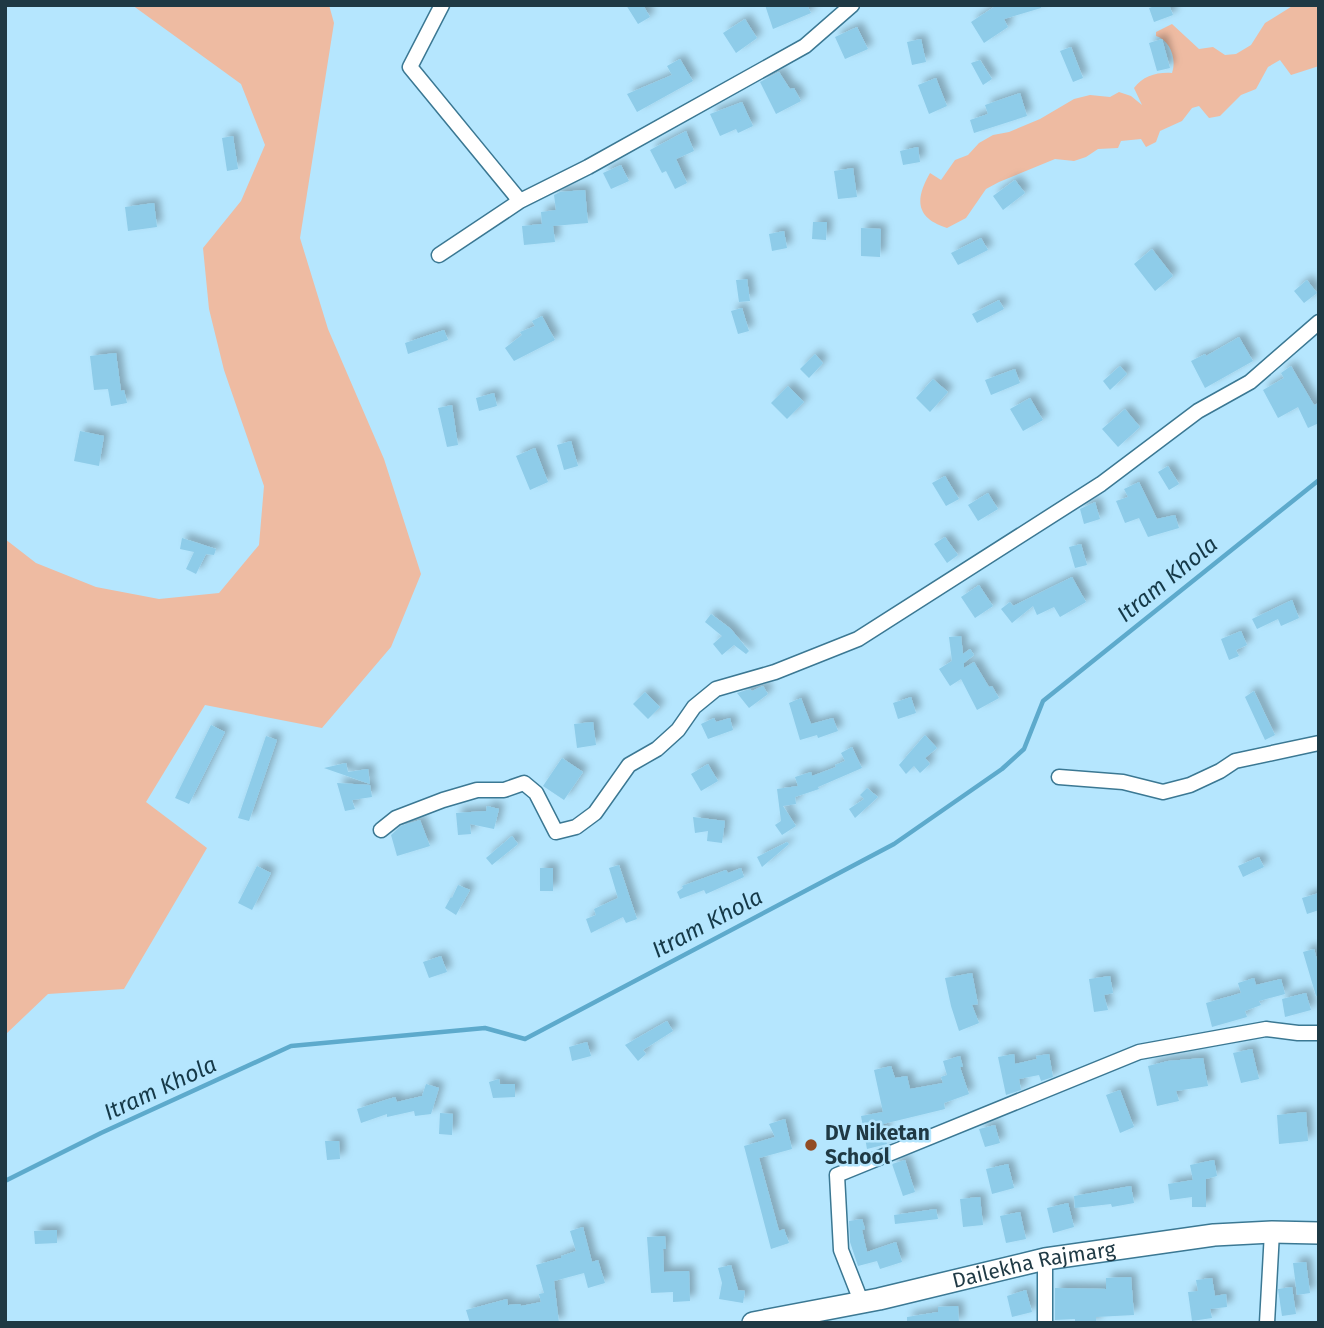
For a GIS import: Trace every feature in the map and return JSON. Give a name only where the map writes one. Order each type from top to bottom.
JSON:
[{"type":"main road","name":"Dailekha Rajmarg","points":[[753,1323],[879,1299],[1045,1259],[1214,1235],[1319,1233]]},
{"type":"street","points":[[442,5],[410,67],[520,201]]},
{"type":"street","points":[[439,255],[520,201],[588,167],[805,46],[852,5]]},
{"type":"street","points":[[381,830],[396,818],[443,800],[478,790],[504,790],[524,783],[536,793],[556,832],[576,827],[595,813],[629,765],[664,743],[678,730],[694,707],[716,688],[775,672],[858,639],[1101,484],[1198,411],[1250,382],[1319,322]]},
{"type":"street","points":[[1059,777],[1123,782],[1163,792],[1190,785],[1235,761],[1319,743]]},
{"type":"street","points":[[861,1301],[841,1250],[837,1175],[1139,1052],[1266,1029],[1319,1032]]},
{"type":"street","points":[[1267,1323],[1272,1232]]},
{"type":"street","points":[[1045,1259],[1045,1323]]},
{"type":"shaded area","points":[[132,5],[329,5],[334,23],[300,238],[328,329],[384,459],[421,574],[391,647],[322,728],[205,705],[146,802],[207,848],[124,989],[48,994],[5,1035],[5,539],[36,563],[96,587],[159,599],[219,593],[259,545],[264,486],[224,370],[209,309],[203,248],[241,201],[265,145],[241,84]]},
{"type":"shaded area","points":[[1294,5],[1319,5],[1319,66],[1291,75],[1280,60],[1268,67],[1256,89],[1241,95],[1220,116],[1209,118],[1199,106],[1192,108],[1182,121],[1160,131],[1156,142],[1146,147],[1141,139],[1121,141],[1118,148],[1098,149],[1074,161],[1055,159],[999,182],[986,189],[966,218],[947,228],[936,224],[924,213],[920,199],[930,173],[941,180],[955,160],[968,155],[979,143],[993,135],[1009,132],[1040,119],[1074,99],[1090,95],[1110,97],[1119,92],[1131,96],[1142,105],[1134,88],[1151,76],[1172,73],[1173,68],[1169,46],[1156,36],[1156,32],[1172,24],[1199,49],[1213,47],[1225,55],[1236,54],[1251,45],[1265,23]]},
{"type":"building","points":[[626,5],[643,5],[650,17],[638,24]]},
{"type":"building","points":[[765,5],[807,5],[811,13],[773,29]]},
{"type":"building","points":[[997,5],[1041,5],[1041,8],[1004,19],[1008,27],[984,43],[971,22]]},
{"type":"building","points":[[1169,5],[1173,15],[1154,22],[1149,8]]},
{"type":"building","points":[[745,19],[757,38],[736,53],[723,33]]},
{"type":"building","points":[[857,27],[868,49],[845,59],[835,37]]},
{"type":"building","points":[[921,39],[926,62],[912,65],[907,42]]},
{"type":"building","points":[[1162,39],[1170,68],[1157,71],[1149,43]]},
{"type":"building","points":[[1071,47],[1083,78],[1073,82],[1060,51]]},
{"type":"building","points":[[680,59],[693,81],[637,112],[627,94],[672,75],[667,66]]},
{"type":"building","points":[[980,60],[992,79],[983,85],[971,63]]},
{"type":"building","points":[[779,72],[790,89],[794,88],[801,101],[776,114],[760,82]]},
{"type":"building","points":[[936,78],[947,106],[929,114],[918,85]]},
{"type":"building","points":[[1020,93],[1027,116],[974,133],[970,120],[988,114],[985,105]]},
{"type":"building","points":[[742,102],[753,126],[738,133],[736,129],[720,136],[710,114]]},
{"type":"building","points":[[686,131],[694,151],[676,159],[687,183],[675,189],[666,171],[662,173],[650,150]]},
{"type":"building","points":[[233,136],[238,169],[227,171],[222,138]]},
{"type":"building","points":[[918,147],[920,162],[903,165],[900,151]]},
{"type":"building","points":[[621,165],[629,181],[611,189],[603,173]]},
{"type":"building","points":[[853,168],[857,197],[838,199],[834,171]]},
{"type":"building","points":[[1015,180],[1025,193],[1003,210],[993,196]]},
{"type":"building","points":[[585,190],[588,223],[553,226],[555,242],[524,245],[522,226],[542,224],[541,212],[556,210],[554,195]]},
{"type":"building","points":[[154,203],[157,227],[128,231],[125,207]]},
{"type":"building","points":[[813,222],[827,222],[826,240],[812,239]]},
{"type":"building","points":[[861,228],[881,229],[880,257],[861,256]]},
{"type":"building","points":[[784,231],[787,248],[772,251],[769,234]]},
{"type":"building","points":[[981,238],[988,250],[958,265],[951,253]]},
{"type":"building","points":[[1152,249],[1173,276],[1155,291],[1134,264]]},
{"type":"building","points":[[747,279],[750,301],[739,302],[736,280]]},
{"type":"building","points":[[1307,280],[1317,293],[1304,303],[1294,291]]},
{"type":"building","points":[[999,300],[1004,309],[977,323],[972,314]]},
{"type":"building","points":[[742,308],[749,331],[738,334],[731,311]]},
{"type":"building","points":[[542,316],[555,340],[514,361],[505,348],[522,335],[520,332],[535,326],[532,321]]},
{"type":"building","points":[[444,330],[448,340],[408,354],[405,343]]},
{"type":"building","points":[[1239,337],[1253,361],[1205,388],[1191,361],[1205,354],[1206,356]]},
{"type":"building","points":[[116,353],[121,391],[124,390],[127,403],[111,406],[108,389],[94,390],[90,356]]},
{"type":"building","points":[[815,354],[823,363],[809,378],[800,369]]},
{"type":"building","points":[[1120,366],[1127,374],[1110,390],[1103,381]]},
{"type":"building","points":[[1291,366],[1314,405],[1319,403],[1319,423],[1308,428],[1298,407],[1278,418],[1263,390],[1284,378],[1281,373]]},
{"type":"building","points":[[1015,369],[1020,383],[991,395],[985,380]]},
{"type":"building","points":[[933,379],[948,392],[930,412],[916,398]]},
{"type":"building","points":[[788,386],[804,402],[787,419],[771,403]]},
{"type":"building","points":[[494,393],[497,406],[479,411],[476,398]]},
{"type":"building","points":[[1030,398],[1043,420],[1023,431],[1010,409]]},
{"type":"building","points":[[452,405],[458,445],[447,447],[438,408]]},
{"type":"building","points":[[1125,409],[1140,427],[1118,447],[1102,429]]},
{"type":"building","points":[[80,431],[104,436],[99,466],[74,461]]},
{"type":"building","points":[[571,441],[578,466],[564,470],[557,445]]},
{"type":"building","points":[[535,448],[548,482],[530,490],[516,456]]},
{"type":"building","points":[[1168,466],[1179,484],[1169,490],[1158,472]]},
{"type":"building","points":[[945,476],[959,499],[946,506],[932,483]]},
{"type":"building","points":[[1139,482],[1157,519],[1175,515],[1179,528],[1148,537],[1139,518],[1125,523],[1116,501],[1128,497],[1124,489]]},
{"type":"building","points":[[988,493],[998,509],[978,521],[968,505]]},
{"type":"building","points":[[1095,502],[1100,519],[1084,524],[1080,509]]},
{"type":"building","points":[[945,537],[958,555],[947,563],[934,544]]},
{"type":"building","points":[[182,538],[216,549],[214,555],[206,554],[196,574],[186,569],[194,552],[180,549]]},
{"type":"building","points":[[1081,544],[1087,565],[1075,568],[1069,547]]},
{"type":"building","points":[[1072,577],[1086,602],[1060,617],[1054,607],[1037,615],[1033,606],[1012,623],[1001,609],[1010,602],[1013,606]]},
{"type":"building","points":[[979,585],[993,606],[975,618],[961,597]]},
{"type":"building","points":[[1292,600],[1299,618],[1281,626],[1278,619],[1257,629],[1252,619]]},
{"type":"building","points":[[711,614],[731,629],[749,651],[746,654],[734,645],[722,655],[713,644],[722,636],[705,622]]},
{"type":"building","points":[[1241,631],[1247,645],[1236,650],[1239,656],[1229,660],[1221,639]]},
{"type":"building","points":[[961,636],[963,654],[970,649],[974,655],[964,663],[964,668],[974,662],[999,698],[977,710],[961,679],[950,686],[939,669],[952,661],[949,637]]},
{"type":"building","points":[[763,686],[768,694],[749,708],[737,693],[750,689],[752,691]]},
{"type":"building","points":[[1254,691],[1275,735],[1265,740],[1245,697]]},
{"type":"building","points":[[645,692],[660,707],[648,719],[633,704]]},
{"type":"building","points":[[911,697],[916,713],[898,719],[893,703]]},
{"type":"building","points":[[801,698],[811,724],[833,718],[838,731],[818,738],[817,735],[800,740],[789,703]]},
{"type":"building","points":[[714,718],[716,722],[730,718],[733,730],[708,739],[701,724]]},
{"type":"building","points":[[593,722],[596,745],[577,748],[574,724]]},
{"type":"building","points":[[211,725],[225,732],[189,804],[175,798]]},
{"type":"building","points":[[925,735],[937,748],[925,758],[930,764],[920,773],[914,766],[906,774],[899,765]]},
{"type":"building","points":[[266,736],[277,740],[249,821],[238,818]]},
{"type":"building","points":[[852,747],[862,768],[818,787],[819,789],[795,797],[796,804],[783,806],[796,826],[782,835],[775,825],[781,821],[777,789],[798,786],[795,777],[811,772],[812,776],[836,767],[835,765],[845,761],[841,753]]},
{"type":"building","points":[[562,758],[583,772],[564,800],[543,786]]},
{"type":"building","points":[[346,763],[348,772],[368,769],[370,784],[324,768]]},
{"type":"building","points":[[708,764],[718,781],[701,791],[691,774]]},
{"type":"building","points":[[337,783],[370,785],[372,797],[352,800],[355,809],[345,811]]},
{"type":"building","points":[[867,788],[878,797],[855,818],[849,809],[864,799],[860,795]]},
{"type":"building","points":[[487,806],[499,809],[494,829],[470,824],[471,834],[458,835],[456,813],[486,811]]},
{"type":"building","points":[[693,817],[725,821],[722,843],[707,841],[708,831],[695,833]]},
{"type":"building","points":[[420,820],[430,846],[397,856],[391,835],[401,826]]},
{"type":"building","points":[[512,836],[518,844],[492,865],[486,858]]},
{"type":"building","points":[[787,842],[789,844],[762,867],[757,857]]},
{"type":"building","points":[[1259,857],[1264,867],[1243,877],[1238,866]]},
{"type":"building","points":[[619,865],[637,919],[626,923],[623,917],[591,933],[586,919],[596,915],[594,909],[618,898],[609,868]]},
{"type":"building","points":[[257,866],[271,873],[252,910],[238,903]]},
{"type":"building","points":[[540,868],[553,868],[553,891],[540,891]]},
{"type":"building","points":[[741,868],[744,877],[706,894],[704,890],[680,899],[677,892],[682,886],[726,870],[728,873]]},
{"type":"building","points":[[458,885],[470,890],[456,915],[445,908]]},
{"type":"building","points":[[1319,893],[1319,910],[1307,914],[1302,898]]},
{"type":"building","points":[[1314,949],[1319,966],[1319,995],[1316,996],[1303,952]]},
{"type":"building","points":[[441,956],[447,972],[429,978],[423,962]]},
{"type":"building","points":[[972,973],[978,1004],[972,1005],[979,1023],[959,1031],[945,978]]},
{"type":"building","points":[[1110,976],[1113,993],[1104,995],[1108,1010],[1094,1012],[1089,979]]},
{"type":"building","points":[[1254,978],[1256,985],[1281,979],[1285,994],[1259,1001],[1261,1005],[1245,1011],[1247,1017],[1212,1027],[1206,1003],[1241,993],[1238,983]]},
{"type":"building","points":[[1306,993],[1311,1010],[1285,1017],[1282,999]]},
{"type":"building","points":[[667,1021],[673,1031],[643,1050],[646,1054],[638,1061],[625,1045]]},
{"type":"building","points":[[587,1042],[591,1056],[572,1061],[569,1047]]},
{"type":"building","points":[[1252,1049],[1259,1079],[1241,1083],[1233,1053]]},
{"type":"building","points":[[1014,1054],[1015,1064],[1049,1054],[1053,1077],[1041,1081],[1039,1075],[1019,1079],[1021,1090],[1006,1095],[998,1057]]},
{"type":"building","points":[[960,1056],[963,1067],[960,1067],[969,1094],[944,1103],[945,1109],[883,1124],[887,1144],[867,1149],[861,1116],[883,1112],[874,1070],[891,1066],[895,1078],[907,1076],[910,1089],[943,1083],[941,1077],[947,1075],[943,1061]]},
{"type":"building","points":[[1203,1058],[1208,1086],[1176,1091],[1179,1101],[1157,1106],[1148,1066]]},
{"type":"building","points":[[499,1079],[500,1084],[515,1084],[515,1097],[493,1098],[489,1082]]},
{"type":"building","points":[[426,1084],[439,1088],[431,1114],[415,1116],[414,1111],[387,1117],[387,1114],[361,1123],[357,1109],[395,1097],[397,1102],[422,1096]]},
{"type":"building","points":[[1120,1090],[1134,1127],[1120,1133],[1106,1095]]},
{"type":"building","points":[[1306,1112],[1308,1141],[1279,1144],[1277,1115]]},
{"type":"building","points":[[440,1113],[453,1114],[452,1135],[439,1134]]},
{"type":"building","points":[[785,1119],[792,1149],[759,1158],[779,1231],[784,1229],[789,1243],[771,1249],[744,1146],[775,1137],[769,1124]]},
{"type":"building","points":[[995,1125],[1000,1143],[985,1147],[979,1129]]},
{"type":"building","points":[[325,1141],[339,1141],[340,1159],[327,1160]]},
{"type":"building","points":[[905,1160],[915,1192],[903,1196],[892,1164]]},
{"type":"building","points":[[1214,1160],[1217,1176],[1206,1179],[1206,1207],[1192,1207],[1192,1197],[1170,1200],[1168,1184],[1193,1180],[1190,1165]]},
{"type":"building","points":[[1008,1164],[1014,1188],[992,1194],[986,1169]]},
{"type":"building","points":[[1131,1186],[1134,1203],[1112,1207],[1111,1204],[1075,1208],[1074,1196]]},
{"type":"building","points":[[980,1197],[983,1225],[963,1227],[960,1199]]},
{"type":"building","points":[[1068,1203],[1074,1227],[1053,1233],[1047,1208]]},
{"type":"building","points":[[936,1209],[938,1219],[895,1224],[894,1215]]},
{"type":"building","points":[[1020,1212],[1026,1239],[1006,1243],[1000,1216]]},
{"type":"building","points":[[862,1219],[867,1252],[896,1242],[902,1262],[880,1269],[877,1261],[858,1266],[850,1242],[849,1221]]},
{"type":"building","points":[[583,1227],[592,1262],[598,1260],[605,1283],[588,1288],[584,1273],[554,1281],[559,1323],[470,1323],[466,1310],[507,1299],[508,1305],[521,1306],[541,1302],[539,1294],[544,1293],[536,1265],[576,1251],[570,1231]]},
{"type":"building","points":[[57,1230],[57,1243],[35,1244],[34,1231]]},
{"type":"building","points":[[665,1236],[664,1272],[689,1271],[690,1301],[673,1302],[673,1292],[651,1293],[647,1237]]},
{"type":"building","points":[[1306,1262],[1310,1293],[1297,1295],[1293,1263]]},
{"type":"building","points":[[731,1265],[738,1290],[745,1291],[743,1303],[719,1299],[722,1283],[718,1268]]},
{"type":"building","points":[[1131,1277],[1134,1315],[1096,1317],[1096,1323],[1075,1323],[1075,1319],[1055,1320],[1055,1288],[1106,1289],[1106,1278]]},
{"type":"building","points":[[1212,1278],[1215,1296],[1226,1294],[1227,1307],[1210,1309],[1212,1318],[1192,1321],[1188,1292],[1198,1291],[1196,1280]]},
{"type":"building","points":[[1292,1287],[1296,1314],[1282,1316],[1278,1289]]},
{"type":"building","points":[[1026,1290],[1032,1312],[1012,1317],[1007,1296]]},
{"type":"building","points":[[958,1306],[959,1323],[907,1323],[907,1317],[938,1312],[938,1307]]},
{"type":"waterway","name":"Itram Khola","points":[[5,1181],[101,1133],[291,1046],[485,1028],[525,1039],[894,844],[1002,769],[1024,749],[1043,701],[1319,480]]},
{"type":"place","name":"DV Niketan School","points":[[811,1145]]}]
